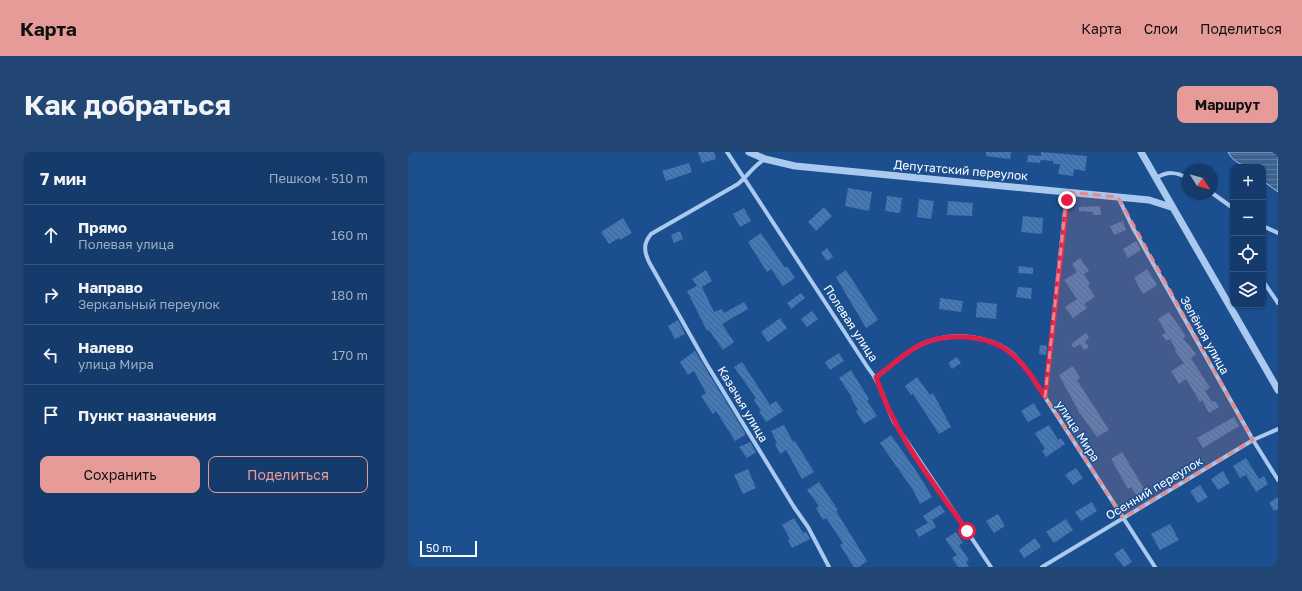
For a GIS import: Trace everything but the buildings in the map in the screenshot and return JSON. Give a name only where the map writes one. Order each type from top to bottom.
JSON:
[{"type":"street","name":"Полевая улица","points":[[727,152],[864,362],[876,377],[894,422],[991,567]]},
{"type":"street","name":"Депутатский переулок","points":[[749,152],[765,159],[795,166],[1150,200],[1171,207]]},
{"type":"street","points":[[1141,152],[1171,207],[1278,390]]},
{"type":"street","points":[[745,178],[754,165],[765,159]]},
{"type":"street","points":[[1156,178],[1165,173],[1178,173],[1182,175]]},
{"type":"street","name":"Казачья улица","points":[[745,178],[651,234],[646,240],[644,248],[649,262],[706,362],[794,508],[808,527],[829,567]]},
{"type":"street","name":"улица Мира","points":[[1068,192],[1045,397],[1155,567]]},
{"type":"street","name":"Зелёная улица","points":[[1118,197],[1253,440],[1278,480]]},
{"type":"street","points":[[1218,197],[1230,206]]},
{"type":"street","points":[[1266,227],[1278,233]]},
{"type":"street","points":[[1266,286],[1278,303]]},
{"type":"street","points":[[876,377],[926,342],[954,336],[971,337],[997,345],[1013,354],[1045,397]]},
{"type":"street","name":"Осенний переулок","points":[[1042,567],[1253,440],[1278,429]]},
{"type":"highlighted area","points":[[1067,192],[1118,197],[1253,440],[1123,518],[1045,397]]},
{"type":"water","points":[[1228,152],[1278,152],[1278,192],[1266,183],[1266,164],[1240,164],[1231,157]]},
{"type":"route","points":[[967,531],[894,422],[876,377],[926,342],[954,336],[971,337],[997,345],[1013,354],[1025,368],[1045,397],[1067,200]]}]
